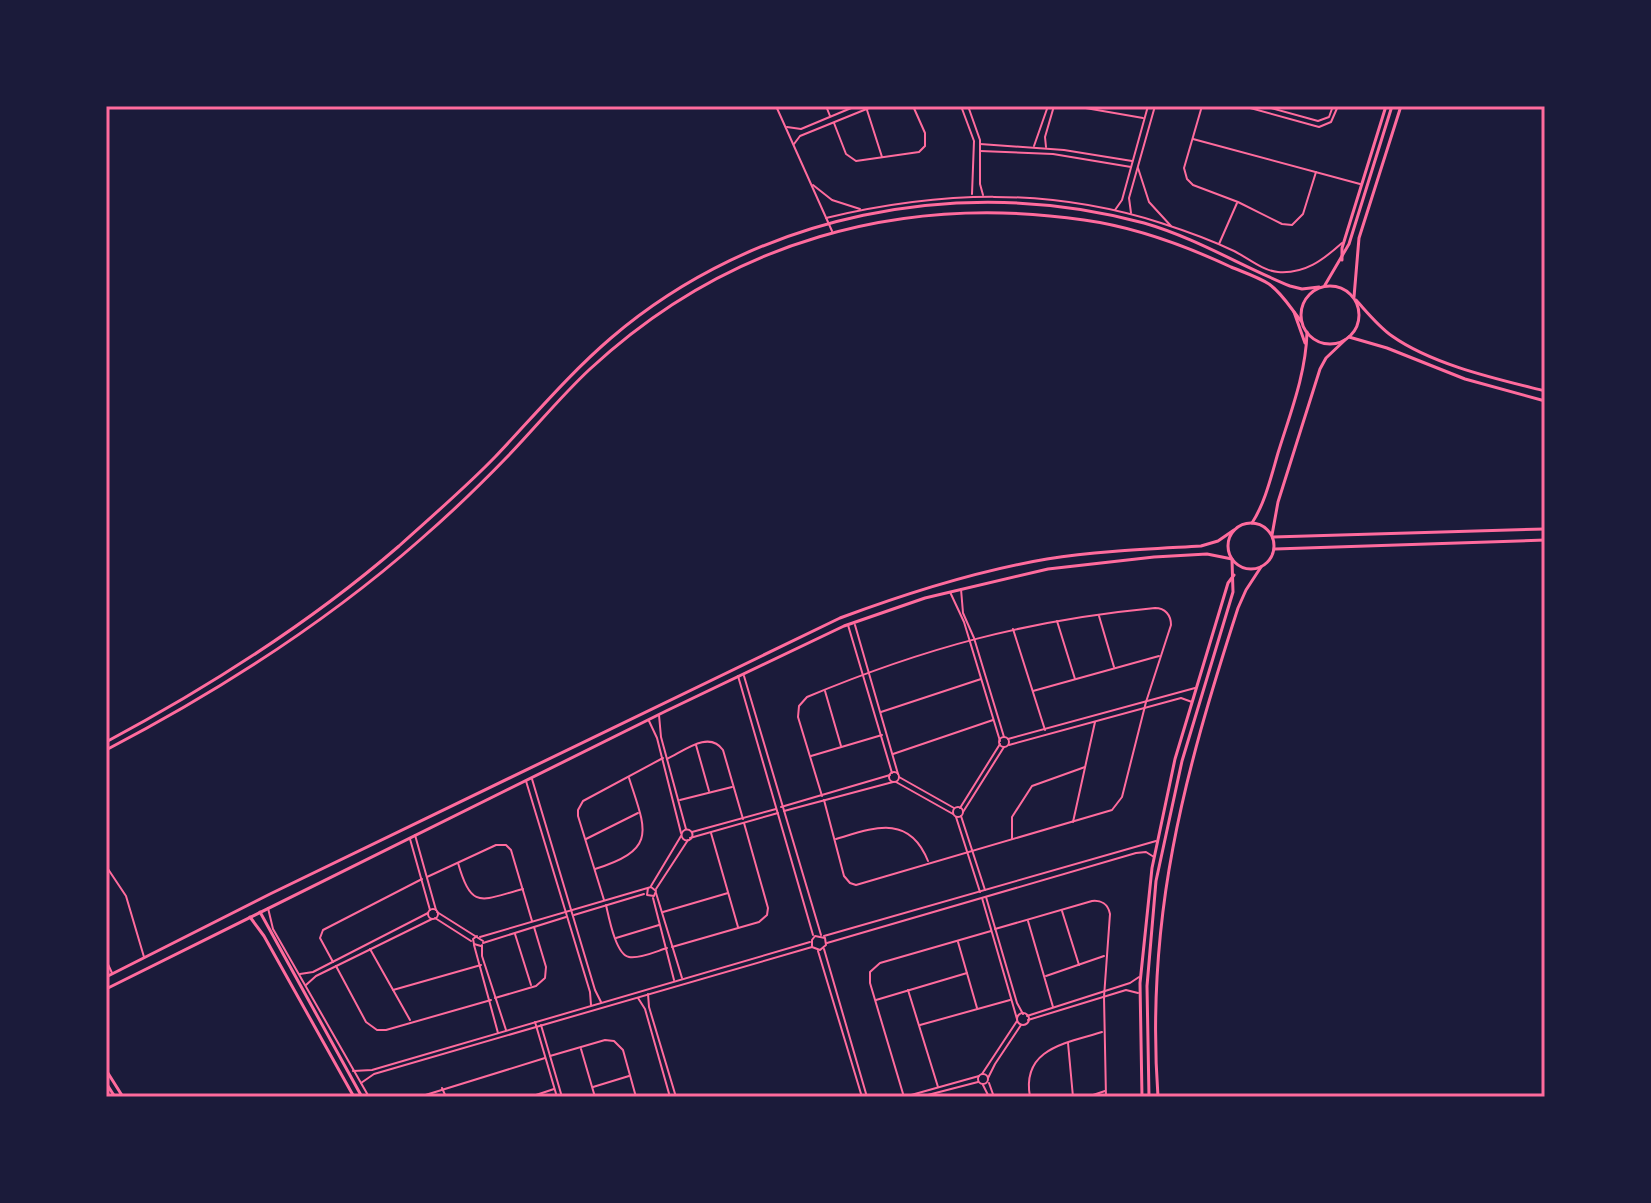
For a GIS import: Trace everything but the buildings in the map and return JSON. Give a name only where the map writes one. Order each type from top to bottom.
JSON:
[{"type":"street","points":[[776,106],[833,232]]},
{"type":"street","points":[[826,106],[831,116]]},
{"type":"street","points":[[785,126],[801,129],[856,106]]},
{"type":"street","points":[[793,145],[803,135],[874,106]]},
{"type":"street","points":[[834,123],[851,159],[861,162],[919,152],[925,148],[925,133],[913,106]]},
{"type":"street","points":[[961,106],[974,141],[972,196]]},
{"type":"street","points":[[968,106],[980,144],[980,188],[983,196]]},
{"type":"street","points":[[1034,147],[1048,106]]},
{"type":"street","points":[[1046,148],[1044,140],[1054,106]]},
{"type":"street","points":[[1074,106],[1100,108],[1144,118]]},
{"type":"street","points":[[1115,210],[1122,200],[1148,106]]},
{"type":"street","points":[[1131,215],[1129,202],[1155,106]]},
{"type":"street","points":[[1202,106],[1185,165],[1187,179],[1193,185],[1238,202],[1282,224],[1292,225],[1303,214],[1316,172]]},
{"type":"street","points":[[1243,106],[1322,127],[1333,120],[1338,106]]},
{"type":"street","points":[[1264,106],[1323,121],[1330,115],[1333,106]]},
{"type":"street","points":[[1342,260],[1343,243],[1386,106]]},
{"type":"street","points":[[1325,285],[1346,252],[1392,106]]},
{"type":"street","points":[[1158,1097],[1157,969],[1165,881],[1190,762],[1238,608],[1246,590],[1261,567],[1271,560],[1275,549],[1272,536],[1278,502],[1320,369],[1326,358],[1357,328],[1360,317],[1355,298],[1356,255],[1401,106]]},
{"type":"street","points":[[867,109],[882,159]]},
{"type":"street","points":[[1284,117],[1286,112]]},
{"type":"street","points":[[801,129],[803,135]]},
{"type":"street","points":[[1039,139],[1044,140]]},
{"type":"street","points":[[1192,139],[1361,185]]},
{"type":"street","points":[[980,144],[1046,148],[1132,161]]},
{"type":"street","points":[[980,151],[1053,154],[1131,167]]},
{"type":"street","points":[[1137,167],[1149,202],[1172,227]]},
{"type":"street","points":[[810,182],[832,200],[861,209]]},
{"type":"street","points":[[974,187],[980,188]]},
{"type":"street","points":[[826,218],[910,200],[972,196],[1050,198],[1115,210],[1219,244],[1294,288],[1341,287],[1388,334],[1401,342],[1473,371],[1545,391]]},
{"type":"street","points":[[1122,200],[1129,202]]},
{"type":"street","points":[[106,742],[245,661],[342,593],[452,498],[580,366],[643,312],[731,260],[800,232],[861,215],[933,205],[1000,202],[1042,204],[1144,223],[1266,272],[1307,268],[1322,261],[1343,243]]},
{"type":"street","points":[[1219,244],[1238,202]]},
{"type":"street","points":[[106,750],[175,713],[284,646],[381,572],[477,488],[592,367],[648,320],[727,273],[833,232],[895,218],[954,212],[1010,211],[1096,221],[1145,233],[1199,252],[1268,283],[1307,332],[1324,343],[1347,338],[1396,352],[1465,379],[1545,401]]},
{"type":"street","points":[[800,232],[804,241]]},
{"type":"street","points":[[1346,252],[1356,255]]},
{"type":"street","points":[[1250,275],[1254,269]]},
{"type":"street","points":[[1301,321],[1305,298],[1319,287]]},
{"type":"street","points":[[1294,312],[1306,349]]},
{"type":"street","points":[[1252,523],[1268,485],[1297,391],[1307,332]]},
{"type":"street","points":[[1396,352],[1401,342]]},
{"type":"street","points":[[106,977],[840,618],[925,589],[993,570],[1072,556],[1201,546],[1218,541],[1252,523],[1263,526],[1272,536],[1545,529]]},
{"type":"street","points":[[1149,1097],[1147,986],[1154,898],[1176,783],[1232,598],[1234,575],[1228,547],[1234,530]]},
{"type":"street","points":[[1311,536],[1312,547]]},
{"type":"street","points":[[1275,549],[1545,540]]},
{"type":"street","points":[[1201,546],[1201,554]]},
{"type":"street","points":[[1164,548],[1164,556]]},
{"type":"street","points":[[106,989],[683,702],[848,624],[961,588],[1048,569],[1201,554],[1232,559],[1243,568],[1261,567]]},
{"type":"street","points":[[993,570],[992,576],[997,580]]},
{"type":"street","points":[[975,575],[978,584]]},
{"type":"street","points":[[1142,1097],[1140,977],[1154,857],[1175,759],[1228,583],[1234,575]]},
{"type":"street","points":[[848,624],[894,782],[955,816],[962,814],[1004,737],[963,613],[961,588]]},
{"type":"street","points":[[949,592],[957,603],[971,638],[1001,744]]},
{"type":"street","points":[[1163,609],[1171,625],[1144,708],[1118,805],[1107,813],[853,884],[844,876],[798,709],[803,699],[863,674],[971,638],[1099,613],[1163,609]]},
{"type":"street","points":[[1099,613],[1114,668]]},
{"type":"street","points":[[1056,620],[1075,679]]},
{"type":"street","points":[[681,835],[689,839],[779,808],[894,782],[898,775],[854,622]]},
{"type":"street","points":[[1013,628],[1045,730]]},
{"type":"street","points":[[1033,691],[1160,656]]},
{"type":"street","points":[[740,674],[801,880],[826,943]]},
{"type":"street","points":[[740,674],[760,754],[779,808]]},
{"type":"street","points":[[880,713],[981,679]]},
{"type":"street","points":[[1004,737],[1008,739],[1045,730],[1196,688]]},
{"type":"street","points":[[825,690],[842,747]]},
{"type":"street","points":[[679,695],[683,702]]},
{"type":"street","points":[[1001,744],[1009,745],[1181,698],[1200,699]]},
{"type":"street","points":[[661,703],[666,711]]},
{"type":"street","points":[[659,715],[681,835]]},
{"type":"street","points":[[648,720],[656,733],[686,829],[692,832],[721,828]]},
{"type":"street","points":[[892,754],[994,720]]},
{"type":"street","points":[[1072,823],[1095,721]]},
{"type":"street","points":[[810,757],[882,735]]},
{"type":"street","points":[[1008,739],[1009,745]]},
{"type":"street","points":[[663,758],[581,803],[578,813],[616,938],[621,952],[628,957],[762,921],[768,911],[721,746],[711,740],[667,759]]},
{"type":"street","points":[[696,745],[709,793]]},
{"type":"street","points":[[760,754],[765,752]]},
{"type":"street","points":[[1012,840],[1012,817],[1032,786],[1041,780],[1085,767]]},
{"type":"street","points":[[743,821],[780,812],[891,774],[898,775],[954,808],[960,808]]},
{"type":"street","points":[[532,777],[595,990],[606,1007]]},
{"type":"street","points":[[594,869],[632,854],[643,834],[640,812],[629,778]]},
{"type":"street","points":[[526,780],[591,995],[591,1006]]},
{"type":"street","points":[[960,808],[978,785]]},
{"type":"street","points":[[679,800],[733,786]]},
{"type":"street","points":[[954,808],[982,892]]},
{"type":"street","points":[[960,808],[993,930],[1017,1003],[1028,1018]]},
{"type":"street","points":[[585,840],[640,812]]},
{"type":"street","points":[[834,840],[890,827],[917,843],[929,864]]},
{"type":"street","points":[[541,830],[546,829]]},
{"type":"street","points":[[647,894],[686,829]]},
{"type":"street","points":[[683,979],[653,897],[692,832]]},
{"type":"street","points":[[711,833],[739,928]]},
{"type":"street","points":[[298,974],[334,964],[434,918],[437,911],[415,835]]},
{"type":"street","points":[[410,838],[429,912],[474,944],[483,944],[567,917]]},
{"type":"street","points":[[867,1097],[824,948],[826,943],[1157,840]]},
{"type":"street","points":[[427,877],[496,845],[506,845],[511,850],[533,922]]},
{"type":"street","points":[[813,937],[983,897],[1136,853],[1146,852],[1154,857]]},
{"type":"street","points":[[356,853],[356,859],[361,862]]},
{"type":"street","points":[[550,860],[555,859]]},
{"type":"street","points":[[339,861],[343,871]]},
{"type":"street","points":[[458,862],[465,887],[476,898],[487,899],[523,889]]},
{"type":"street","points":[[106,866],[126,896],[145,958],[150,960],[149,967]]},
{"type":"street","points":[[1031,878],[1033,882]]},
{"type":"street","points":[[422,879],[323,930],[320,938],[366,1022],[373,1028],[386,1030],[491,1000]]},
{"type":"street","points":[[801,880],[813,937],[812,947]]},
{"type":"street","points":[[573,916],[649,888],[656,891]]},
{"type":"street","points":[[656,891],[674,982]]},
{"type":"street","points":[[662,912],[728,893]]},
{"type":"street","points":[[474,944],[479,937],[571,910],[647,894],[653,897]]},
{"type":"street","points":[[981,1075],[904,1097],[869,976],[877,964],[1100,901],[1107,906],[1110,914],[1104,992],[1106,1097]]},
{"type":"street","points":[[268,908],[273,929],[369,1097]]},
{"type":"street","points":[[1061,910],[1079,965]]},
{"type":"street","points":[[305,986],[334,964],[429,912],[437,911],[479,937],[483,944],[482,956],[507,1030]]},
{"type":"street","points":[[260,912],[362,1097]]},
{"type":"street","points":[[250,917],[264,936],[354,1097]]},
{"type":"street","points":[[1028,920],[1054,1009]]},
{"type":"street","points":[[616,938],[661,925]]},
{"type":"street","points":[[495,998],[543,982],[547,971],[534,927]]},
{"type":"street","points":[[993,930],[1017,1020],[1021,1025]]},
{"type":"street","points":[[515,933],[532,987]]},
{"type":"street","points":[[958,940],[978,1009]]},
{"type":"street","points":[[353,1071],[369,1071],[507,1030],[541,1025],[606,1007],[811,942]]},
{"type":"street","points":[[474,944],[498,1033]]},
{"type":"street","points":[[361,1083],[374,1074],[603,1002],[812,947],[818,950],[824,948]]},
{"type":"street","points":[[369,948],[410,1022]]},
{"type":"street","points":[[163,949],[163,955],[168,958]]},
{"type":"street","points":[[578,951],[583,950]]},
{"type":"street","points":[[818,950],[862,1097]]},
{"type":"street","points":[[1045,977],[1106,956]]},
{"type":"street","points":[[106,960],[113,974]]},
{"type":"street","points":[[393,990],[481,965]]},
{"type":"street","points":[[875,1001],[967,973]]},
{"type":"street","points":[[920,1097],[988,1080],[1028,1018],[1140,977]]},
{"type":"street","points":[[908,990],[938,1087]]},
{"type":"street","points":[[1028,1018],[1129,990],[1140,994]]},
{"type":"street","points":[[648,994],[649,1007],[676,1097]]},
{"type":"street","points":[[637,997],[645,1009],[670,1097]]},
{"type":"street","points":[[919,1025],[1011,999]]},
{"type":"street","points":[[991,1097],[980,1083],[981,1075],[1023,1014]]},
{"type":"street","points":[[536,1024],[557,1097]]},
{"type":"street","points":[[541,1025],[562,1097]]},
{"type":"street","points":[[1030,1097],[1029,1080],[1037,1060],[1053,1047],[1104,1031]]},
{"type":"street","points":[[843,1036],[849,1035]]},
{"type":"street","points":[[550,1056],[605,1040],[617,1042],[623,1050],[636,1097]]},
{"type":"street","points":[[1068,1042],[1073,1097]]},
{"type":"street","points":[[580,1047],[595,1097]]},
{"type":"street","points":[[655,1049],[661,1047]]},
{"type":"street","points":[[419,1097],[545,1058]]},
{"type":"street","points":[[340,1072],[346,1069]]},
{"type":"street","points":[[106,1070],[123,1097]]},
{"type":"street","points":[[981,1075],[988,1080],[991,1097]]},
{"type":"street","points":[[592,1087],[631,1076]]},
{"type":"street","points":[[106,1083],[115,1097]]},
{"type":"street","points":[[1149,1087],[1158,1087]]},
{"type":"street","points":[[442,1088],[446,1097]]},
{"type":"street","points":[[530,1097],[554,1089]]},
{"type":"street","points":[[1087,1097],[1106,1091]]}]
